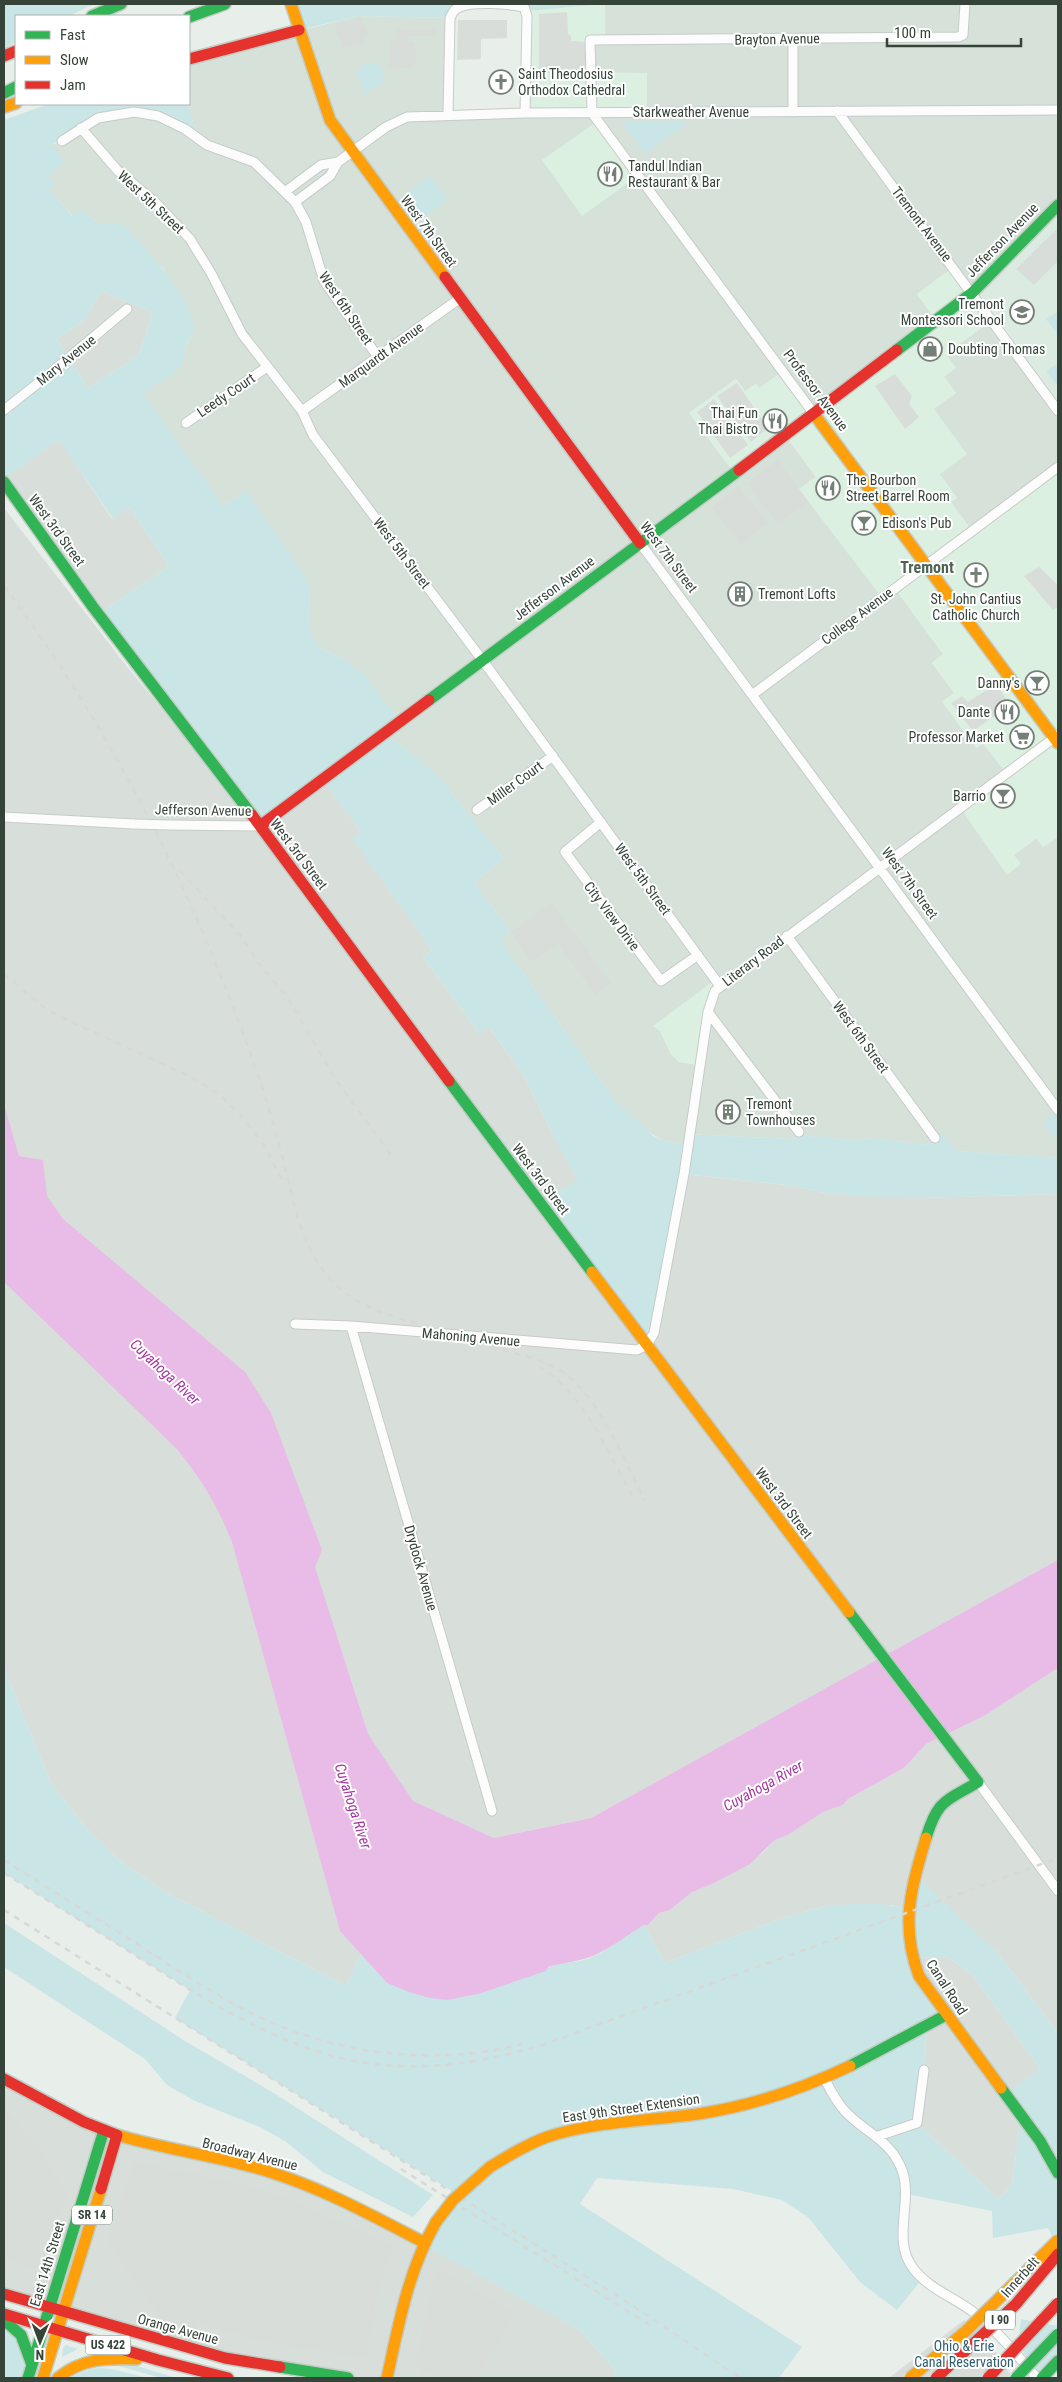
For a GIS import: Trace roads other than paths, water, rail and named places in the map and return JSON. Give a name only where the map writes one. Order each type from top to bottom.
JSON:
[{"type":"main road","points":[[190,17],[225,4]]},
{"type":"main road","points":[[94,15],[117,5]]},
{"type":"main road","name":"West 7th Street","points":[[293,9],[330,120],[459,299],[640,543]]},
{"type":"main road","points":[[190,59],[299,30]]},
{"type":"main road","name":"Jefferson Avenue","points":[[260,826],[814,414],[972,293],[1058,205]]},
{"type":"main road","name":"Professor Avenue","points":[[814,414],[1057,739]]},
{"type":"main road","name":"West 3rd Street","points":[[4,482],[93,607],[260,826],[647,1344],[978,1782]]},
{"type":"main road","name":"Canal Road","points":[[978,1782],[940,1805],[933,1816],[912,1889],[907,1916],[906,1936],[914,1967],[946,2015],[1040,2141],[1058,2173]]},
{"type":"main road","name":"East 9th Street Extension","points":[[387,2378],[406,2287],[423,2242],[453,2200],[490,2167],[526,2145],[566,2131],[688,2116],[728,2109],[776,2096],[865,2060],[946,2015]]},
{"type":"main road","name":"Broadway Avenue","points":[[4,2079],[53,2106],[104,2130],[163,2149],[250,2166],[286,2177],[327,2193],[423,2242]]},
{"type":"main road","name":"East 14th Street","points":[[28,2378],[104,2130]]},
{"type":"main road","name":"SR 14","points":[[64,2312],[118,2135]]},
{"type":"main road","points":[[910,2378],[966,2331],[1058,2240]]},
{"type":"main road","name":"Innerbelt","points":[[936,2378],[974,2346],[1022,2299],[1058,2254]]},
{"type":"main road","name":"Orange Avenue","points":[[4,2294],[225,2358],[348,2378]]},
{"type":"main road","points":[[988,2378],[1058,2303]]},
{"type":"main road","points":[[44,2378],[64,2312]]},
{"type":"main road","name":"US 422","points":[[4,2314],[158,2360],[228,2378]]},
{"type":"main road","points":[[4,2320],[21,2335],[32,2366]]},
{"type":"main road","points":[[1016,2378],[1058,2334]]},
{"type":"main road","points":[[58,2378],[74,2365],[89,2360],[158,2360]]},
{"type":"main road","points":[[1042,2378],[1058,2361]]},
{"type":"street","points":[[448,115],[450,18],[454,10],[462,5],[488,4],[524,6],[527,16],[525,113]]},
{"type":"street","name":"Brayton Avenue","points":[[592,113],[590,40],[958,37],[963,35],[966,4]]},
{"type":"street","points":[[793,39],[793,112]]},
{"type":"street","name":"Starkweather Avenue","points":[[295,202],[330,176],[338,162],[396,121],[408,117],[525,113],[1058,110]]},
{"type":"street","name":"Tremont Avenue","points":[[837,111],[1058,411]]},
{"type":"street","name":"West 6th Street","points":[[62,141],[98,118],[116,113],[134,112],[158,116],[185,130],[207,145],[254,162],[286,191],[295,202],[306,222],[324,281],[378,357]]},
{"type":"street","name":"Professor Avenue","points":[[592,113],[814,414]]},
{"type":"street","name":"West 5th Street","points":[[81,128],[118,171],[156,203],[190,239],[211,273],[242,334],[302,412],[313,434],[483,660],[720,986]]},
{"type":"street","name":"Starkweather Avenue","points":[[286,191],[321,165],[338,162]]},
{"type":"street","name":"Marquardt Avenue","points":[[302,412],[459,299]]},
{"type":"street","name":"Mary Avenue","points":[[4,410],[128,309]]},
{"type":"street","name":"Leedy Court","points":[[186,423],[267,367]]},
{"type":"street","name":"College Avenue","points":[[752,695],[1058,467]]},
{"type":"street","name":"West 7th Street","points":[[640,543],[1058,1110]]},
{"type":"street","name":"Literary Road","points":[[647,1344],[654,1333],[680,1197],[712,996],[720,986],[787,936],[1057,739]]},
{"type":"street","name":"Miller Court","points":[[477,810],[553,756]]},
{"type":"street","name":"Jefferson Avenue","points":[[4,817],[134,824],[260,826]]},
{"type":"street","name":"City View Drive","points":[[601,822],[565,852],[661,981],[698,955]]},
{"type":"street","name":"West 6th Street","points":[[787,936],[935,1138]]},
{"type":"street","points":[[708,1012],[799,1132]]},
{"type":"street","name":"Mahoning Avenue","points":[[295,1324],[350,1326],[637,1350],[647,1344]]},
{"type":"street","name":"Drydock Avenue","points":[[350,1326],[492,1811]]},
{"type":"street","name":"West 3rd Street","points":[[978,1782],[1058,1891]]},
{"type":"street","points":[[878,2136],[917,2123],[924,2070]]},
{"type":"street","points":[[824,2078],[845,2111],[878,2136],[893,2153],[902,2172],[907,2193],[904,2252],[913,2268],[927,2282],[977,2315],[1003,2339],[1037,2378]]},
{"type":"street","points":[[1054,2378],[1058,2371]]},
{"type":"water","name":"Cuyahoga River","points":[[4,1105],[19,1156],[43,1160],[47,1196],[63,1219],[245,1372],[271,1413],[322,1550],[315,1567],[368,1734],[413,1801],[494,1838],[591,1818],[1058,1560],[1058,1668],[984,1716],[926,1744],[904,1768],[848,1799],[843,1805],[823,1812],[788,1835],[775,1840],[750,1864],[692,1892],[670,1910],[659,1913],[648,1925],[644,1925],[597,1954],[585,1959],[548,1967],[546,1971],[478,1994],[448,2000],[430,1998],[387,1983],[340,1931],[232,1542],[215,1504],[177,1449],[4,1282]]},
{"type":"railway","points":[[4,586],[46,645],[122,768],[156,832],[187,897],[216,963],[242,1030],[271,1114],[299,1223],[309,1248],[321,1267],[333,1283],[364,1305],[404,1320],[535,1359],[567,1375],[580,1387],[602,1417],[645,1500]]},
{"type":"railway","points":[[180,871],[240,935],[262,968],[286,995],[336,1080],[394,1159]]},
{"type":"railway","points":[[4,974],[42,1006],[59,1016],[191,1077],[220,1095],[245,1120],[264,1145],[283,1182]]},
{"type":"railway","points":[[539,1366],[556,1378],[583,1409],[635,1501]]},
{"type":"railway","points":[[4,1873],[207,2000],[252,2024],[296,2044],[339,2058],[384,2065],[431,2066],[482,2060],[539,2046],[1058,1858]]},
{"type":"railway","points":[[4,1860],[211,1990],[262,2018],[309,2037],[370,2051],[433,2055],[495,2050],[525,2043]]},
{"type":"railway","points":[[4,1910],[644,2313],[740,2378]]},
{"type":"railway","points":[[401,2169],[653,2327]]},
{"type":"place","name":"Saint Theodosius Orthodox Cathedral","points":[[501,82]]},
{"type":"place","name":"Tandul Indian Restaurant & Bar","points":[[610,174]]},
{"type":"place","name":"Tremont Montessori School","points":[[1022,312]]},
{"type":"place","name":"Doubting Thomas","points":[[930,349]]},
{"type":"place","name":"Thai Fun Thai Bistro","points":[[775,421]]},
{"type":"place","name":"The Bourbon Street Barrel Room","points":[[828,488]]},
{"type":"place","name":"Edison's Pub","points":[[864,523]]},
{"type":"place","name":"St. John Cantius Catholic Church","points":[[976,575]]},
{"type":"place","name":"Tremont Lofts","points":[[740,594]]},
{"type":"place","name":"Danny's","points":[[1037,683]]},
{"type":"place","name":"Dante","points":[[1007,712]]},
{"type":"place","name":"Professor Market","points":[[1022,737]]},
{"type":"place","name":"Barrio","points":[[1003,796]]},
{"type":"place","name":"Tremont Townhouses","points":[[728,1112]]},
{"type":"district","name":"Tremont","points":[[927,567]]},
{"type":"park label","name":"Ohio & Erie Canal Reservation","points":[[964,2354]]}]
